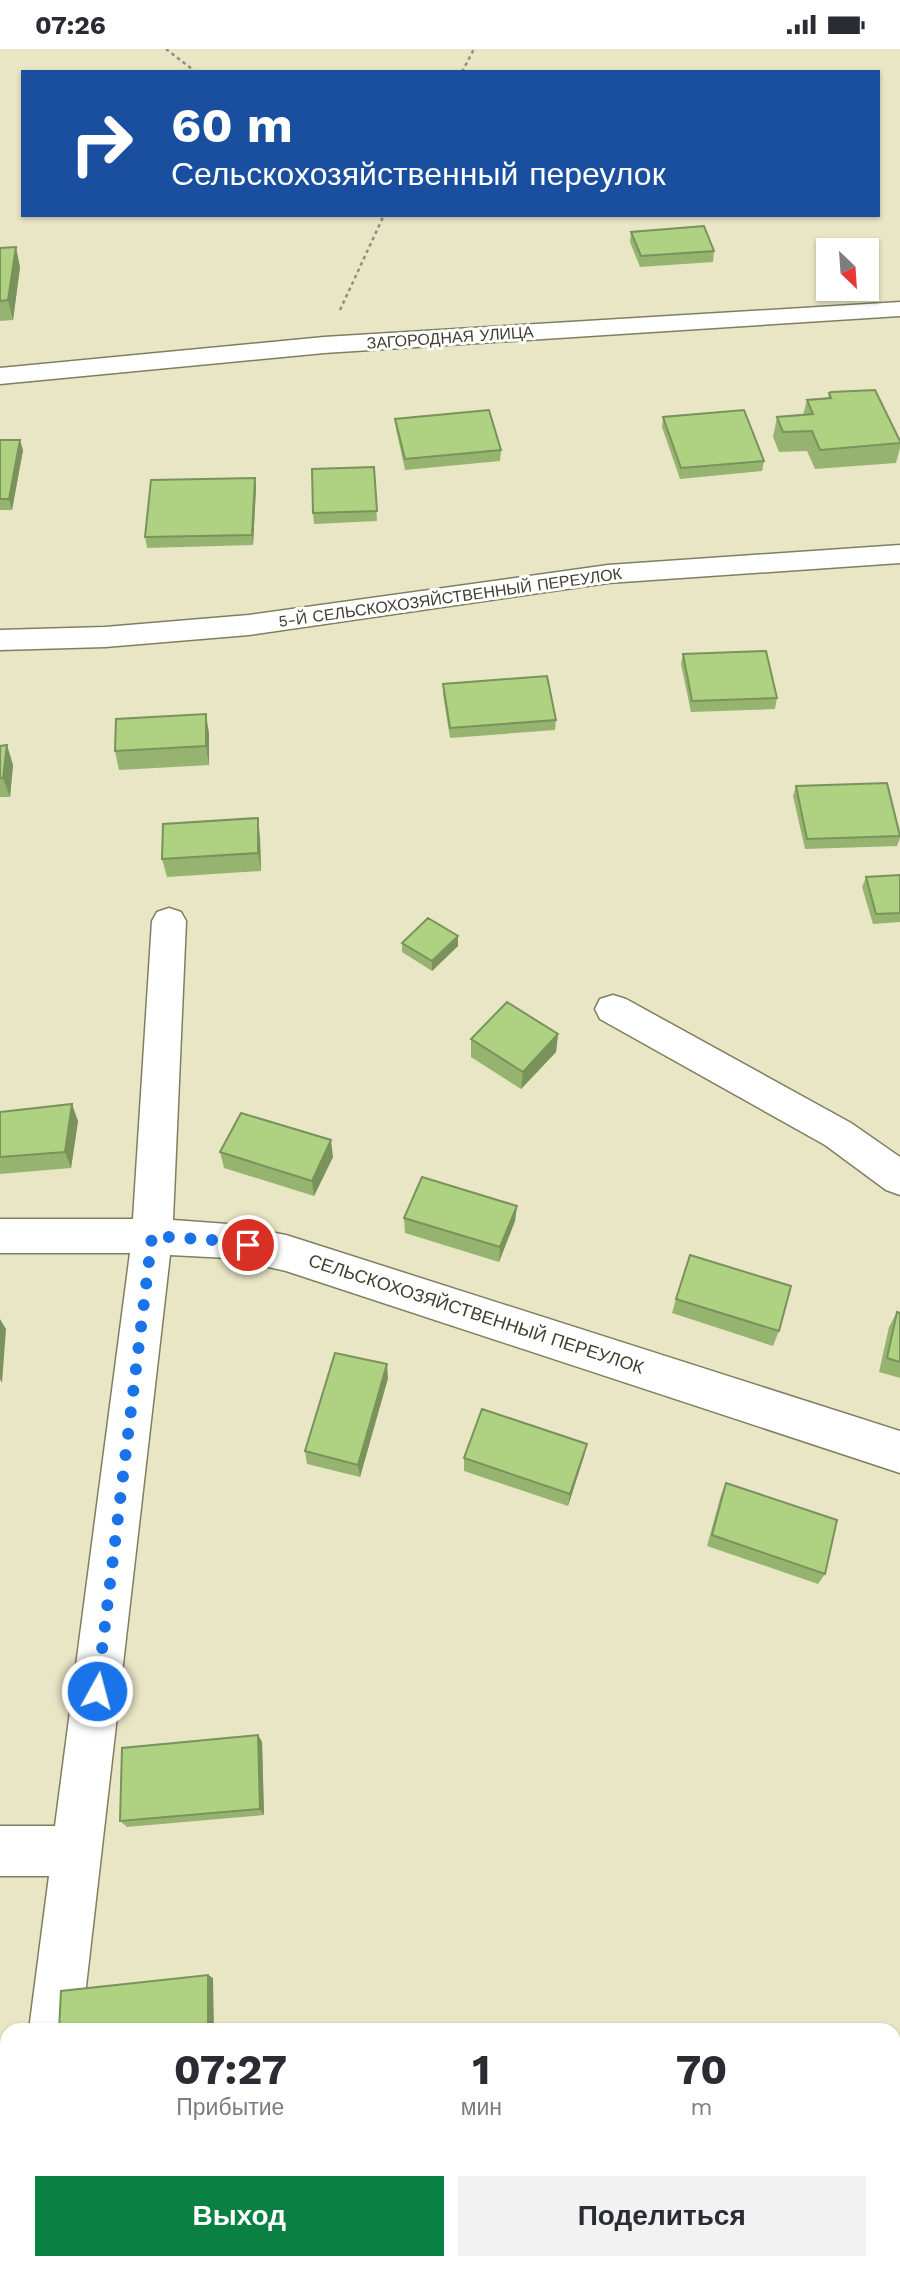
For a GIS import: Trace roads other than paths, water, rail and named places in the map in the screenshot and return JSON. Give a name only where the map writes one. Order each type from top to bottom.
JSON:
[{"type":"street","name":"ЗАГОРОДНАЯ УЛИЦА","points":[[0,376],[324,345],[900,309]]},
{"type":"street","name":"5-Й СЕЛЬСКОХОЗЯЙСТВЕННЫЙ ПЕРЕУЛОК","points":[[0,640],[105,637],[249,625],[608,574],[900,554]]},
{"type":"street","points":[[56,2023],[152,1236],[169,921]]},
{"type":"street","points":[[613,1009],[838,1134],[900,1178]]},
{"type":"street","name":"СЕЛЬСКОХОЗЯЙСТВЕННЫЙ ПЕРЕУЛОК","points":[[0,1236],[152,1236],[228,1241],[286,1253],[900,1452]]},
{"type":"street","points":[[0,1851],[78,1851]]}]
